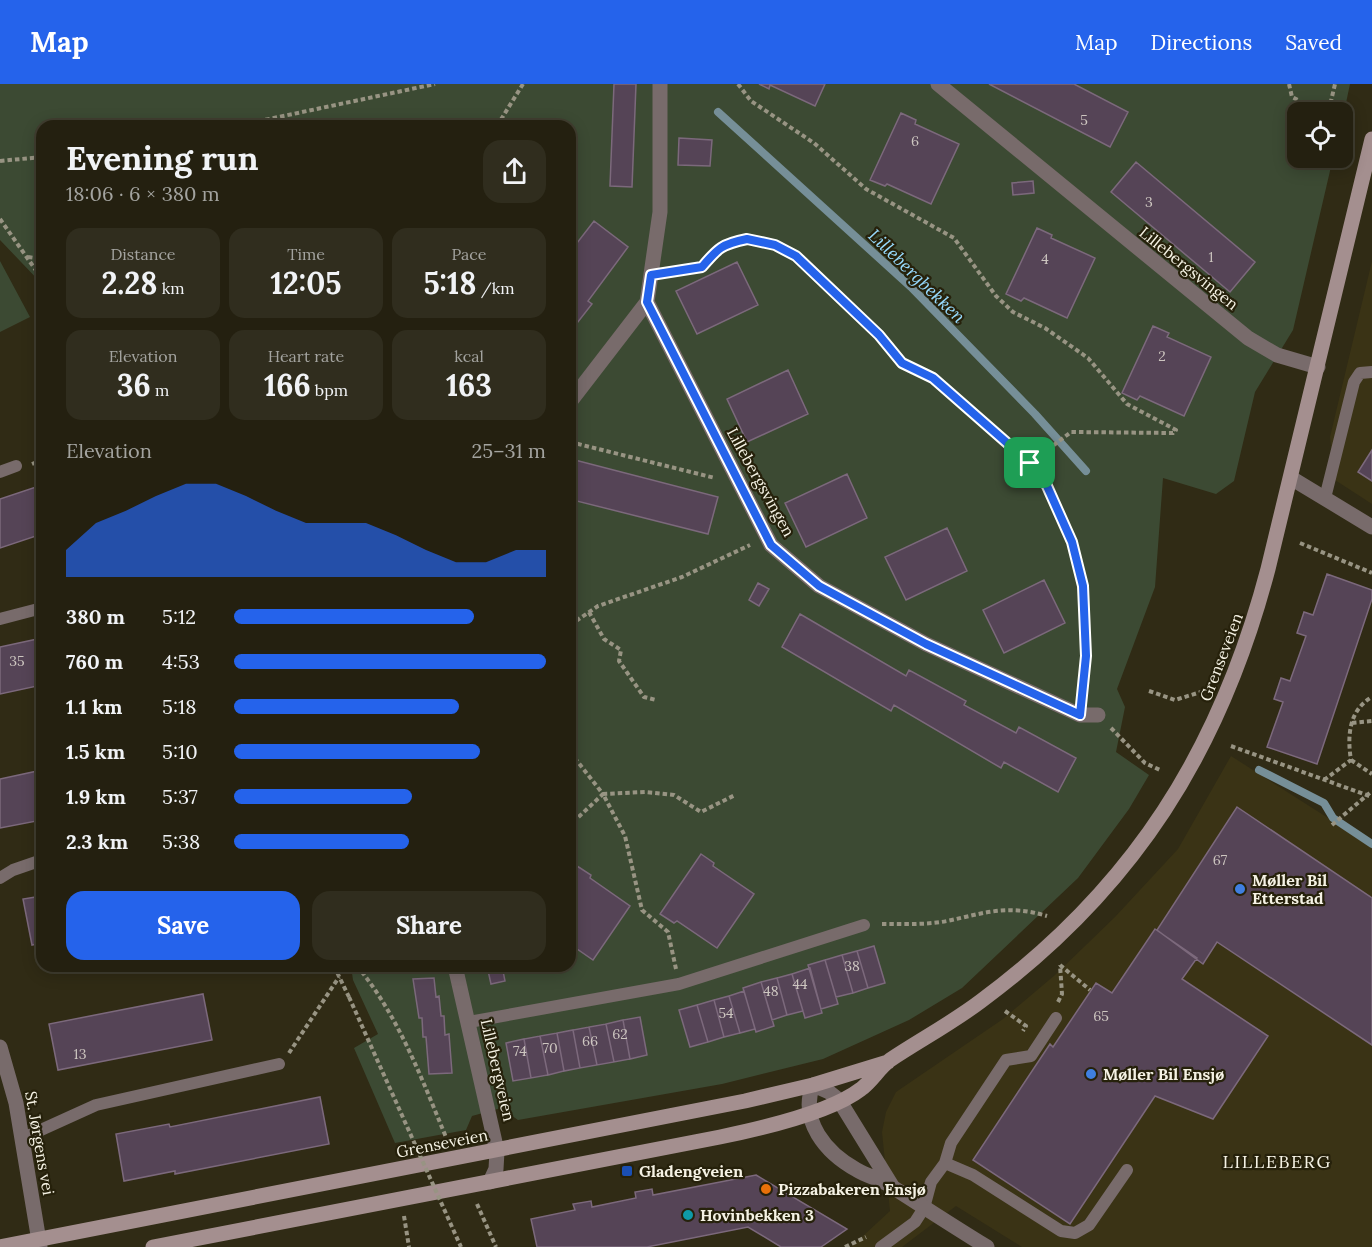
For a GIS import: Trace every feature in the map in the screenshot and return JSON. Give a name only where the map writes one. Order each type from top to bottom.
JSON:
[{"type":"main road","name":"Grenseveien","points":[[153,1247],[753,1130],[808,1113],[861,1089],[888,1062],[981,1001],[1042,950],[1081,914],[1155,826],[1198,756],[1231,688],[1255,621],[1372,139]]},
{"type":"main road","name":"Grenseveien","points":[[0,1247],[39,1243],[497,1151],[813,1085],[852,1071],[888,1062]]},
{"type":"street","points":[[576,394],[647,302],[660,212],[660,84]]},
{"type":"street","name":"Lillebergsvingen","points":[[938,84],[1248,338],[1277,355],[1318,367]]},
{"type":"street","name":"Lillebergsvingen","points":[[647,302],[771,545],[819,586],[926,644],[1080,715],[1098,715]]},
{"type":"street","points":[[1291,478],[1372,527]]},
{"type":"street","name":"Lillebergveien","points":[[457,972],[497,1151],[496,1169],[490,1182]]},
{"type":"street","name":"St. Jørgens vei","points":[[0,1047],[16,1103],[39,1243]]},
{"type":"street","points":[[892,1186],[839,1100],[829,1092],[813,1085],[808,1098],[808,1113],[816,1131],[834,1155],[857,1170],[892,1186],[987,1247]]},
{"type":"lane","points":[[1325,498],[1354,382],[1360,374],[1372,372]]},
{"type":"lane","points":[[0,472],[16,466]]},
{"type":"lane","points":[[0,619],[36,610]]},
{"type":"lane","points":[[0,878],[13,870],[36,862]]},
{"type":"lane","points":[[469,1022],[679,984],[864,925]]},
{"type":"lane","points":[[881,1247],[915,1222],[924,1208],[932,1182],[945,1163],[951,1143],[1006,1060],[1031,1056],[1056,1018]]},
{"type":"lane","points":[[21,1139],[96,1105],[279,1064]]},
{"type":"lane","points":[[945,1163],[973,1175],[1061,1231],[1075,1233],[1089,1225],[1127,1170]]},
{"type":"path","points":[[264,120],[435,84]]},
{"type":"path","points":[[501,120],[523,84]]},
{"type":"path","points":[[738,84],[751,101],[814,143],[866,189],[954,238],[996,296],[1013,312],[1045,328],[1088,358],[1127,404],[1174,426],[1176,430],[1173,433],[1071,432],[1030,463]]},
{"type":"path","points":[[1289,84],[1292,97],[1298,100]]},
{"type":"path","points":[[1329,102],[1335,84]]},
{"type":"path","points":[[0,161],[36,158]]},
{"type":"path","points":[[0,219],[36,270]]},
{"type":"path","points":[[651,275],[702,267],[716,250],[727,243],[747,239],[775,245],[796,256],[879,335],[902,363],[933,378],[1030,463],[1047,486],[1062,517],[1078,562],[1083,586],[1086,656],[1080,715]]},
{"type":"path","points":[[28,257],[36,259]]},
{"type":"path","points":[[576,443],[740,484]]},
{"type":"path","points":[[576,621],[598,606],[682,577],[767,537]]},
{"type":"path","points":[[1300,543],[1372,573]]},
{"type":"path","points":[[589,612],[604,639],[621,650],[619,661],[644,697],[656,700]]},
{"type":"path","points":[[1149,691],[1175,700],[1204,691]]},
{"type":"path","points":[[1372,698],[1355,714],[1348,746],[1351,760],[1372,774]]},
{"type":"path","points":[[1098,715],[1145,763],[1160,770]]},
{"type":"path","points":[[1352,723],[1372,721]]},
{"type":"path","points":[[1231,746],[1370,796]]},
{"type":"path","points":[[576,760],[603,794],[625,836],[642,910],[668,932],[679,984]]},
{"type":"path","points":[[1324,781],[1351,760]]},
{"type":"path","points":[[1332,825],[1341,815],[1370,796],[1372,791]]},
{"type":"path","points":[[576,819],[603,794],[645,792],[674,795],[701,812],[735,795]]},
{"type":"path","points":[[864,925],[945,922],[979,912],[1024,910],[1047,916]]},
{"type":"path","points":[[1058,999],[1062,994],[1060,965],[1090,990]]},
{"type":"path","points":[[337,972],[461,1247]]},
{"type":"path","points":[[362,972],[380,994],[394,1021],[448,1142]]},
{"type":"path","points":[[279,1064],[339,977]]},
{"type":"path","points":[[1005,1011],[1026,1026],[1024,1030]]},
{"type":"path","points":[[476,1201],[496,1247]]},
{"type":"path","points":[[404,1215],[409,1247]]},
{"type":"shaded area","points":[[1372,261],[1372,504],[1335,480],[1330,437]]},
{"type":"shaded area","points":[[1231,756],[1372,846],[1372,1247],[1022,1247],[956,1206],[902,1247],[851,1247],[890,1211],[882,1132],[886,1112],[896,1092],[1003,1019],[1055,975],[1115,917],[1178,849]]},
{"type":"green space","points":[[0,84],[1350,84],[1346,102],[1287,102],[1287,168],[1331,168],[1293,330],[1255,392],[1234,481],[1216,494],[1163,478],[1155,587],[1117,689],[1125,707],[1116,752],[1149,775],[1129,809],[1078,878],[962,988],[909,1020],[823,1059],[722,1084],[518,1120],[501,1108],[472,1116],[466,1130],[395,1143],[354,1048],[378,1034],[353,980],[352,972],[576,972],[576,120],[36,120],[36,278],[0,240]]},
{"type":"green space","points":[[0,261],[30,317],[0,332]]},
{"type":"building","points":[[614,84],[636,84],[632,187],[610,186]]},
{"type":"building","points":[[759,84],[825,84],[815,106],[770,85],[769,89]]},
{"type":"building","points":[[989,84],[1074,84],[1128,112],[1110,147]]},
{"type":"building","points":[[901,113],[916,120],[915,124],[959,144],[931,204],[887,184],[885,186],[870,180]]},
{"type":"building","points":[[679,138],[712,140],[710,166],[678,165]]},
{"type":"building","points":[[1136,162],[1255,262],[1230,292],[1111,192]]},
{"type":"building","points":[[1033,181],[1034,193],[1013,195],[1012,183]]},
{"type":"building","points":[[594,221],[628,247],[588,301],[592,304],[576,324],[576,244]]},
{"type":"building","points":[[1037,228],[1052,235],[1051,238],[1095,258],[1067,318],[1024,298],[1021,301],[1006,294]]},
{"type":"building","points":[[737,262],[758,305],[697,334],[676,291]]},
{"type":"building","points":[[1153,326],[1169,333],[1167,337],[1211,357],[1184,416],[1140,396],[1137,400],[1122,393]]},
{"type":"building","points":[[788,370],[808,414],[747,442],[727,399]]},
{"type":"building","points":[[1372,450],[1372,481],[1358,472]]},
{"type":"building","points":[[576,460],[718,497],[708,534],[577,501]]},
{"type":"building","points":[[847,474],[867,518],[806,547],[785,503]]},
{"type":"building","points":[[36,487],[36,536],[0,548],[0,499]]},
{"type":"building","points":[[947,528],[967,571],[906,600],[885,557]]},
{"type":"building","points":[[1327,574],[1372,590],[1372,599],[1317,764],[1267,747],[1283,702],[1274,699],[1281,678],[1290,681],[1306,636],[1297,633],[1304,612],[1313,615]]},
{"type":"building","points":[[1044,580],[1065,623],[1004,653],[983,610]]},
{"type":"building","points":[[758,583],[769,589],[759,606],[749,600]]},
{"type":"building","points":[[800,614],[906,676],[909,670],[966,701],[964,705],[1016,733],[1019,727],[1076,758],[1058,792],[1004,762],[1001,768],[894,705],[891,711],[782,647]]},
{"type":"building","points":[[36,639],[36,686],[0,694],[0,647]]},
{"type":"building","points":[[36,771],[36,821],[0,828],[0,779]]},
{"type":"building","points":[[1237,807],[1372,898],[1372,1045],[1217,942],[1203,964],[1157,930]]},
{"type":"building","points":[[701,854],[714,863],[713,866],[754,894],[717,948],[677,921],[674,923],[660,914]]},
{"type":"building","points":[[577,866],[591,875],[590,878],[630,906],[593,960],[576,948]]},
{"type":"building","points":[[36,897],[36,944],[32,945],[23,899]]},
{"type":"building","points":[[1155,929],[1197,958],[1182,979],[1268,1036],[1213,1119],[1155,1096],[1070,1224],[973,1160],[1050,1044],[1053,1047],[1096,983],[1112,993]]},
{"type":"building","points":[[874,946],[885,983],[868,988],[857,951]]},
{"type":"building","points":[[857,951],[868,988],[853,993],[842,955]]},
{"type":"building","points":[[842,955],[853,993],[836,997],[825,960]]},
{"type":"building","points":[[825,960],[838,1004],[821,1009],[808,965]]},
{"type":"building","points":[[810,968],[822,1013],[805,1018],[792,974]]},
{"type":"building","points":[[488,972],[503,972],[505,981],[491,984]]},
{"type":"building","points":[[792,974],[803,1011],[787,1015],[777,978]]},
{"type":"building","points":[[434,978],[441,1016],[444,1016],[445,1035],[449,1034],[452,1073],[429,1074],[426,1037],[423,1037],[422,1018],[419,1018],[413,979]]},
{"type":"building","points":[[777,978],[787,1015],[772,1020],[761,982]]},
{"type":"building","points":[[761,982],[774,1026],[756,1032],[743,988]]},
{"type":"building","points":[[744,991],[755,1029],[740,1033],[729,996]]},
{"type":"building","points":[[203,994],[212,1040],[58,1070],[49,1024]]},
{"type":"building","points":[[729,996],[740,1033],[724,1037],[714,1000]]},
{"type":"building","points":[[714,1000],[724,1037],[708,1042],[697,1005]]},
{"type":"building","points":[[697,1005],[708,1042],[690,1047],[679,1010]]},
{"type":"building","points":[[640,1017],[647,1055],[630,1059],[623,1020]]},
{"type":"building","points":[[623,1020],[630,1059],[614,1062],[606,1024]]},
{"type":"building","points":[[606,1024],[614,1062],[597,1065],[589,1027]]},
{"type":"building","points":[[589,1027],[597,1065],[580,1068],[573,1030]]},
{"type":"building","points":[[573,1030],[580,1068],[564,1071],[557,1033]]},
{"type":"building","points":[[557,1033],[564,1071],[548,1075],[540,1036]]},
{"type":"building","points":[[540,1036],[548,1075],[531,1078],[524,1039]]},
{"type":"building","points":[[524,1039],[531,1078],[513,1081],[506,1043]]},
{"type":"building","points":[[320,1097],[329,1144],[175,1174],[175,1171],[124,1181],[116,1134],[169,1124],[170,1127]]},
{"type":"building","name":"Hovinbekken 3","points":[[756,1175],[847,1229],[821,1247],[781,1247],[748,1227],[647,1247],[537,1247],[531,1219],[575,1210],[573,1204],[591,1201],[592,1207],[636,1198],[635,1192],[652,1189],[653,1195]]},
{"type":"waterway","name":"Lillebergbekken","points":[[718,112],[911,287],[1035,414],[1086,471]]},
{"type":"waterway","name":"Lillebergbekken","points":[[1259,770],[1324,803],[1333,818],[1372,844]]},
{"type":"place","name":"Møller Bil Etterstad","points":[[1240,889]]},
{"type":"place","name":"Møller Bil Ensjø","points":[[1091,1074]]},
{"type":"place","name":"Gladengveien","points":[[627,1171]]},
{"type":"place","name":"Pizzabakeren Ensjø","points":[[766,1189]]},
{"type":"place","name":"Hovinbekken 3","points":[[688,1215]]},
{"type":"district","name":"LILLEBERG","points":[[1277,1161]]},
{"type":"route","points":[[747,239],[761,240],[775,245],[796,256],[879,335],[902,363],[933,378],[1030,463],[1047,486],[1062,517],[1072,542],[1083,586],[1086,656],[1080,715],[926,644],[819,586],[771,545],[647,302],[651,275],[702,267],[716,250],[727,243],[747,239]]}]
